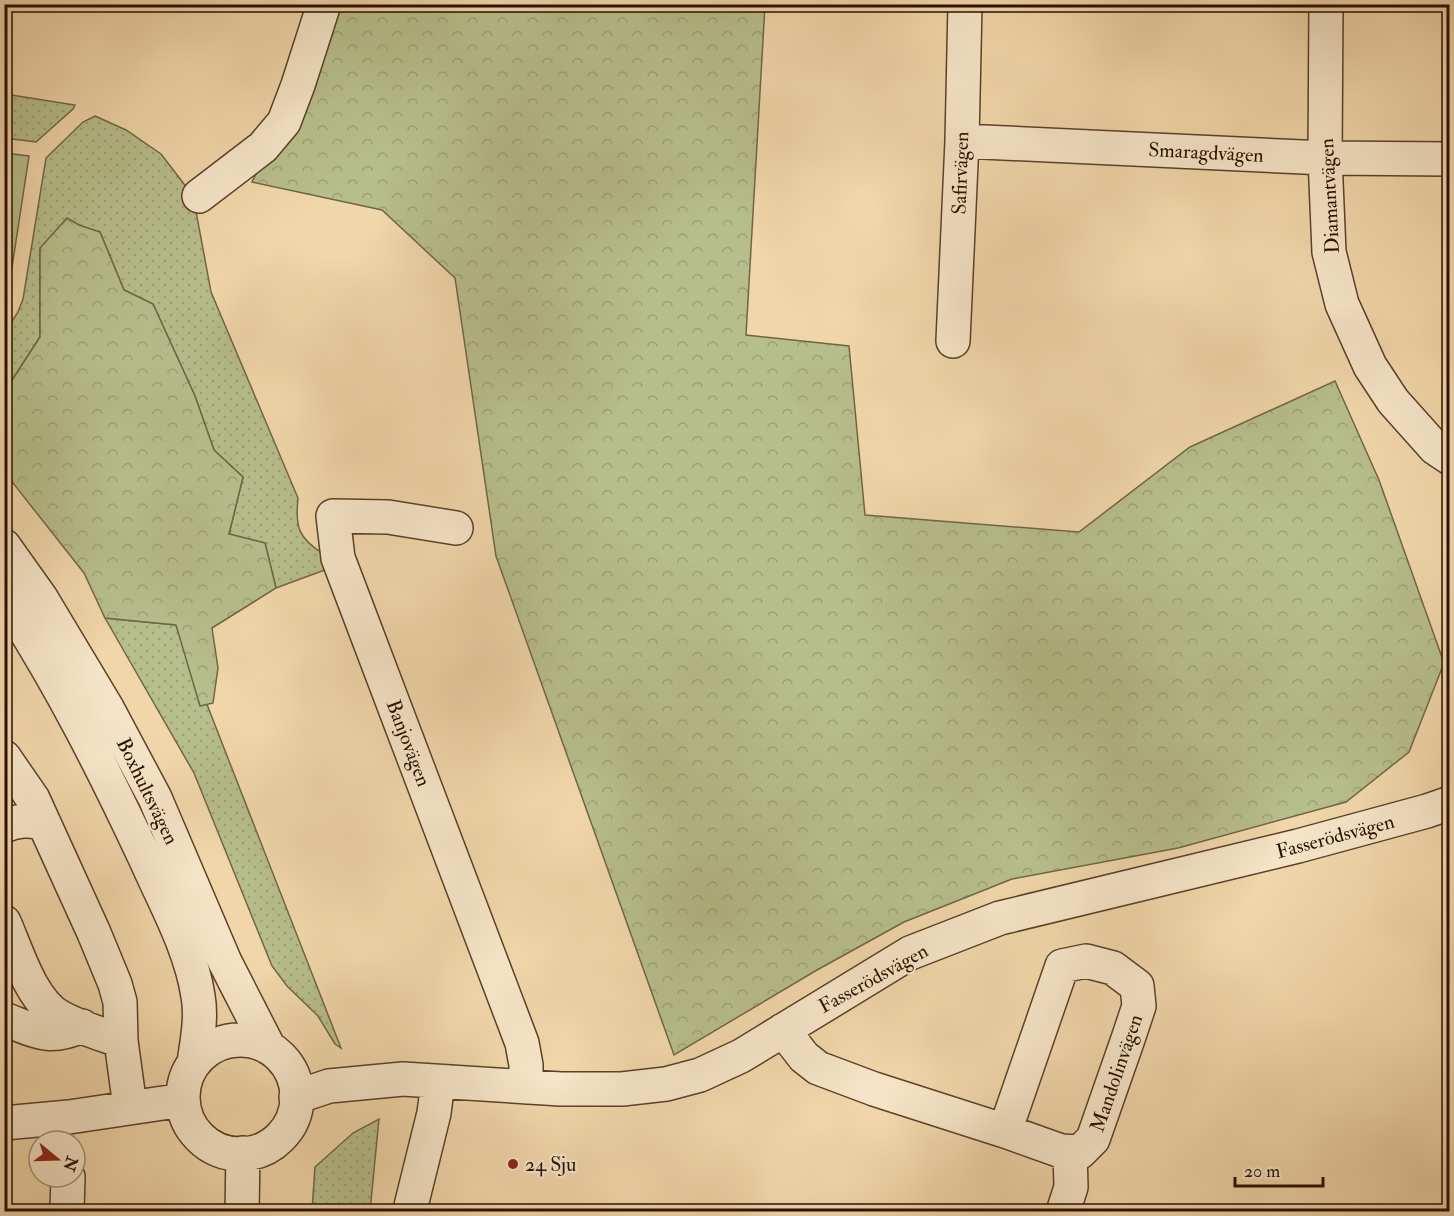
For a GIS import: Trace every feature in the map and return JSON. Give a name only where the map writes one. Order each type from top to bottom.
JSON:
[{"type":"street","points":[[200,196],[263,147],[284,122],[324,4]]},
{"type":"street","name":"Safirvägen","points":[[953,341],[962,141],[965,4]]},
{"type":"street","name":"Diamantvägen","points":[[1326,4],[1326,158],[1329,252],[1342,304],[1370,366],[1393,401],[1435,448],[1449,458]]},
{"type":"street","name":"Smaragdvägen","points":[[962,141],[1326,158],[1449,159]]},
{"type":"street","name":"Banjovägen","points":[[456,528],[388,517],[333,516],[338,558],[522,1043],[526,1065],[525,1087]]},
{"type":"street","name":"Boxhultsvägen","points":[[4,546],[47,608],[106,708],[155,798],[225,962],[269,1048],[287,1065],[294,1080],[296,1097],[292,1120],[284,1133],[265,1148],[243,1154]]},
{"type":"street","name":"Boxhultsvägen","points":[[4,597],[52,672],[81,726],[127,817],[182,939],[198,996],[199,1025],[194,1063],[187,1077],[183,1100]]},
{"type":"street","points":[[4,757],[33,799],[115,984],[120,1002],[121,1041],[130,1107]]},
{"type":"street","name":"Fasserödsvägen","points":[[296,1097],[329,1086],[403,1079],[525,1087],[622,1089],[666,1084],[700,1075],[741,1056],[910,953],[1000,918],[1298,846],[1449,803]]},
{"type":"street","points":[[4,826],[29,819],[44,823]]},
{"type":"street","points":[[4,922],[18,978],[47,1008],[60,1017],[121,1041]]},
{"type":"street","name":"Mandolinvägen","points":[[783,1030],[804,1057],[818,1068],[1061,1151],[1080,1152],[1093,1139],[1139,1006],[1137,986],[1113,968],[1086,961],[1062,966],[1005,1131]]},
{"type":"street","points":[[4,1019],[53,1035],[82,1026]]},
{"type":"street","points":[[194,1063],[213,1047],[228,1041],[245,1040],[269,1048]]},
{"type":"street","points":[[410,1210],[434,1113],[438,1082]]},
{"type":"street","points":[[4,1123],[69,1129],[130,1107],[183,1100],[186,1116],[198,1136],[219,1150],[243,1154],[243,1212]]},
{"type":"street","points":[[1063,1212],[1071,1187],[1070,1152]]},
{"type":"street","points":[[67,1210],[68,1189]]},
{"type":"green space","points":[[340,5],[765,5],[746,335],[849,346],[865,515],[1079,532],[1190,447],[1335,381],[1379,480],[1444,663],[1409,752],[1346,802],[1178,848],[1012,879],[904,922],[817,970],[674,1055],[496,556],[455,278],[382,210],[252,182]]},
{"type":"green space","points":[[4,94],[75,105],[36,142],[5,138]]},
{"type":"green space","points":[[95,116],[126,130],[161,154],[184,184],[195,206],[211,292],[298,498],[297,516],[300,531],[309,543],[324,554],[330,568],[276,588],[265,543],[229,534],[243,477],[214,450],[195,396],[153,304],[124,290],[100,232],[78,225],[40,248],[40,337],[5,391],[5,332],[18,312],[23,299],[46,158],[83,122]]},
{"type":"green space","points":[[4,153],[29,156],[7,300],[4,300]]},
{"type":"green space","points":[[67,218],[100,232],[124,290],[153,304],[195,396],[214,450],[243,477],[229,534],[265,543],[276,588],[212,628],[218,668],[213,703],[200,706],[176,625],[105,618],[84,573],[13,483],[5,461],[5,391],[40,337],[40,248]]},
{"type":"green space","points":[[105,618],[176,625],[341,1048],[335,1044],[318,1016],[287,986],[272,966],[194,773]]},
{"type":"green space","points":[[379,1119],[370,1211],[312,1211],[315,1167],[353,1133]]},
{"type":"place","name":"24 Sju","points":[[513,1164]]}]
